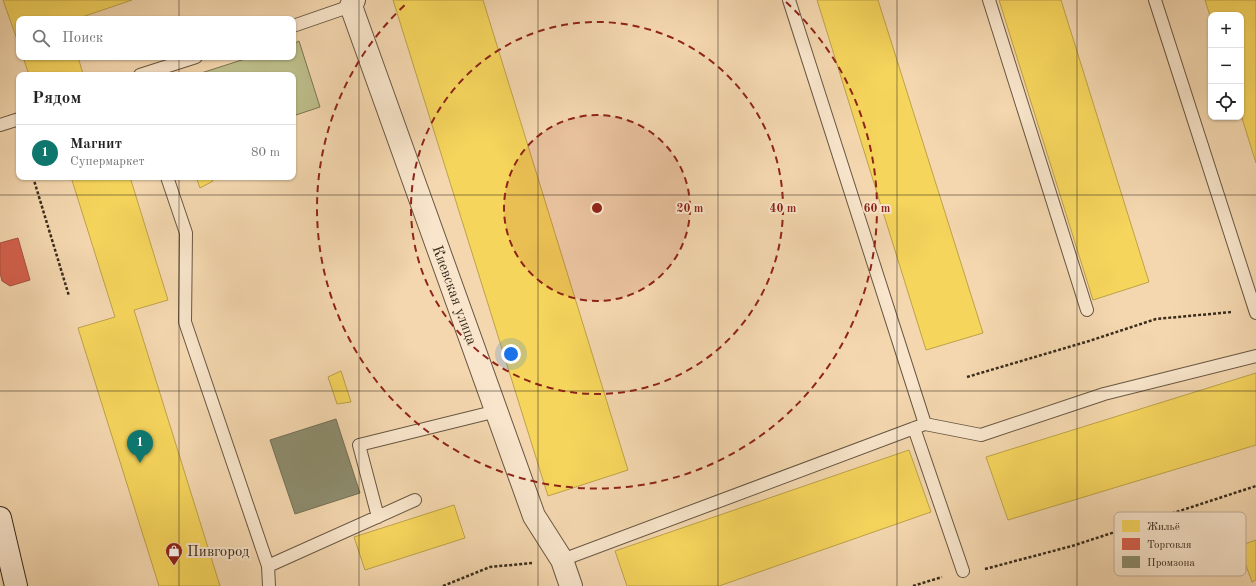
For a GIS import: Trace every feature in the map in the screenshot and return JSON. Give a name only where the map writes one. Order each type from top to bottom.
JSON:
[{"type":"street","name":"Киевская улица","points":[[353,3],[534,516],[562,560],[571,586]]},
{"type":"street","points":[[0,518],[16,586]]},
{"type":"lane","points":[[789,0],[963,571]]},
{"type":"lane","points":[[989,0],[1087,310]]},
{"type":"lane","points":[[1155,0],[1256,312]]},
{"type":"lane","points":[[296,25],[353,3]]},
{"type":"lane","points":[[149,72],[187,60]]},
{"type":"lane","points":[[0,125],[16,121]]},
{"type":"lane","points":[[168,180],[186,233],[185,322],[268,566],[269,586]]},
{"type":"lane","points":[[562,560],[919,426],[980,435],[1104,394],[1256,356]]},
{"type":"lane","points":[[378,517],[359,445],[497,412]]},
{"type":"lane","points":[[268,566],[415,500]]},
{"type":"path","points":[[34,180],[69,296]]},
{"type":"path","points":[[967,377],[1089,341],[1156,319],[1256,312]]},
{"type":"path","points":[[1176,512],[1256,486]]},
{"type":"path","points":[[980,571],[1072,546],[1114,532]]},
{"type":"path","points":[[443,586],[490,567],[562,560]]},
{"type":"path","points":[[913,586],[963,571]]},
{"type":"green space","points":[[299,41],[320,107],[296,115],[296,72],[204,72],[242,60],[296,60],[296,42]]},
{"type":"building: Жильё","points":[[3,0],[132,0],[85,16],[16,16],[16,37]]},
{"type":"building: Жильё","points":[[393,0],[483,0],[628,470],[548,496]]},
{"type":"building: Жильё","points":[[817,0],[878,0],[983,333],[926,350]]},
{"type":"building: Жильё","points":[[999,0],[1061,0],[1149,282],[1093,300]]},
{"type":"building: Жильё","points":[[1205,0],[1256,0],[1256,163],[1243,120],[1244,120],[1244,12],[1209,12]]},
{"type":"building: Жильё","points":[[24,60],[79,60],[82,72],[28,72]]},
{"type":"building: Жильё","points":[[72,180],[131,180],[168,300],[134,310],[220,586],[159,586],[78,328],[115,317]]},
{"type":"building: Жильё","points":[[197,180],[212,180],[213,181],[200,188]]},
{"type":"building: Жильё","points":[[341,371],[351,402],[337,404],[328,377]]},
{"type":"building: Жильё","points":[[1256,373],[1256,445],[1008,520],[986,457]]},
{"type":"building: Жильё","points":[[909,450],[931,512],[719,586],[627,586],[615,551]]},
{"type":"building: Жильё","points":[[454,505],[465,538],[365,570],[354,537]]},
{"type":"building: Жильё","points":[[1256,540],[1256,580],[1252,582],[1246,565],[1246,544]]},
{"type":"building: Торговля","points":[[18,238],[30,280],[10,286],[2,281],[0,273],[0,243]]},
{"type":"building: Промзона","points":[[336,419],[360,493],[295,514],[270,440]]},
{"type":"place","name":"Магнит","points":[[140,463]]},
{"type":"place","name":"Пивгород","points":[[174,566]]}]
